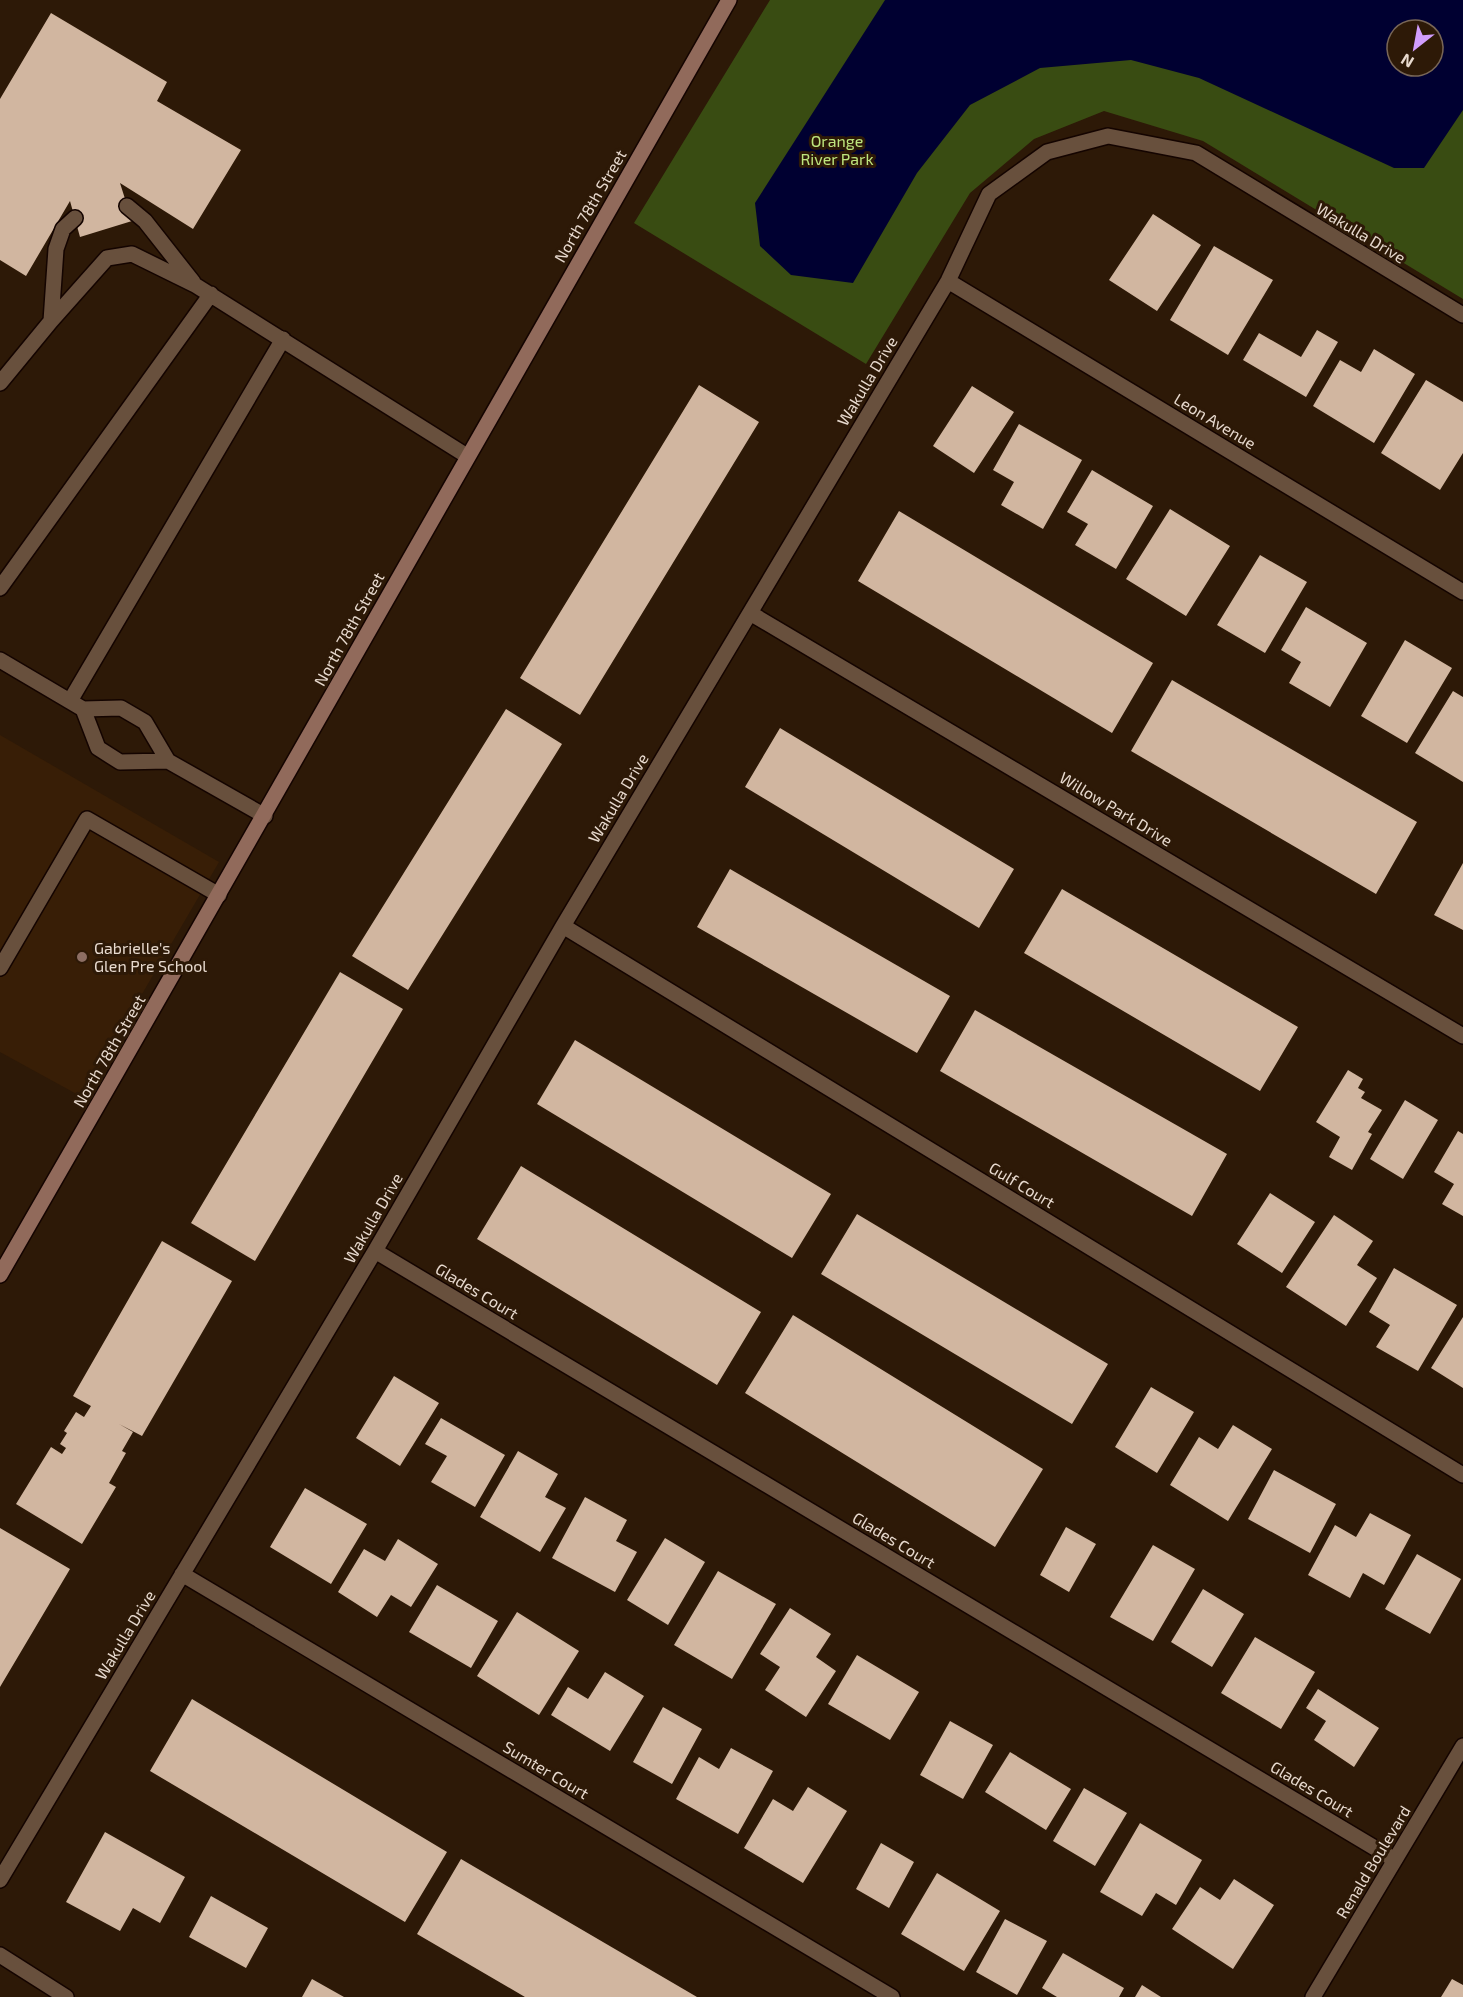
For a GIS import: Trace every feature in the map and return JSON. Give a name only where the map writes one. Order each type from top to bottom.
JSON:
[{"type":"street","name":"North 78th Street","points":[[0,1275],[265,816],[467,456],[729,0]]},
{"type":"street","name":"Wakulla Drive","points":[[0,1880],[375,1251],[563,926],[948,281],[989,194],[1047,152],[1108,136],[1196,153],[1463,315]]},
{"type":"street","points":[[127,206],[145,221],[195,285]]},
{"type":"street","points":[[51,321],[56,249],[63,229],[75,219]]},
{"type":"street","points":[[0,383],[107,258],[132,254],[211,294],[467,456]]},
{"type":"street","name":"Leon Avenue","points":[[948,281],[1463,592]]},
{"type":"street","points":[[0,588],[211,294]]},
{"type":"street","points":[[76,705],[283,339]]},
{"type":"street","name":"Willow Park Drive","points":[[750,613],[1463,1036]]},
{"type":"street","points":[[0,660],[76,705],[121,708],[145,722],[168,761],[265,816]]},
{"type":"street","points":[[76,705],[98,748],[120,762],[168,761]]},
{"type":"street","points":[[0,968],[87,819],[219,895]]},
{"type":"street","name":"Gulf Court","points":[[563,926],[1463,1475]]},
{"type":"street","name":"Glades Court","points":[[375,1251],[1395,1860]]},
{"type":"street","name":"Sumter Court","points":[[182,1574],[892,1997]]},
{"type":"street","name":"Renald Boulevard","points":[[1313,1997],[1463,1746]]},
{"type":"street","points":[[0,1955],[66,1997]]},
{"type":"shaded area","points":[[885,0],[1463,0],[1463,110],[1424,168],[1394,168],[1199,78],[1131,60],[1040,68],[970,105],[917,173],[853,283],[791,275],[760,246],[755,203]]},
{"type":"shaded area","name":"Gabrielle's Glen Pre School","points":[[0,735],[219,862],[82,1097],[0,1052]]},
{"type":"green space","name":"Orange River Park","points":[[770,0],[1463,0],[1463,299],[1203,141],[1104,111],[1034,139],[970,193],[866,364],[634,223]]},
{"type":"building","points":[[51,13],[167,82],[157,101],[241,150],[193,229],[120,183],[132,221],[80,237],[70,201],[26,276],[0,260],[0,99]]},
{"type":"building","points":[[1153,214],[1201,245],[1157,311],[1109,280]]},
{"type":"building","points":[[1214,246],[1273,280],[1228,355],[1170,320]]},
{"type":"building","points":[[1317,330],[1338,342],[1306,397],[1243,360],[1259,333],[1301,357]]},
{"type":"building","points":[[1374,349],[1415,374],[1374,443],[1313,406],[1340,360],[1361,372]]},
{"type":"building","points":[[1426,380],[1463,402],[1463,453],[1440,490],[1381,453]]},
{"type":"building","points":[[699,385],[759,422],[580,715],[520,678]]},
{"type":"building","points":[[972,386],[1014,412],[974,473],[933,446]]},
{"type":"building","points":[[1019,424],[1082,460],[1043,529],[1001,505],[1014,482],[993,470]]},
{"type":"building","points":[[1092,470],[1153,506],[1116,569],[1075,545],[1088,524],[1067,512]]},
{"type":"building","points":[[1170,509],[1230,546],[1186,616],[1126,579]]},
{"type":"building","points":[[899,511],[1153,663],[1112,733],[858,581]]},
{"type":"building","points":[[1260,555],[1307,582],[1265,653],[1217,625]]},
{"type":"building","points":[[1306,607],[1367,643],[1330,707],[1289,683],[1301,662],[1281,650]]},
{"type":"building","points":[[1405,640],[1452,668],[1407,743],[1361,716]]},
{"type":"building","points":[[1172,680],[1417,822],[1376,894],[1131,751]]},
{"type":"building","points":[[1453,691],[1463,697],[1463,782],[1415,753]]},
{"type":"building","points":[[506,709],[562,744],[408,990],[352,956]]},
{"type":"building","points":[[780,728],[1014,869],[979,928],[745,787]]},
{"type":"building","points":[[1463,863],[1463,930],[1434,915]]},
{"type":"building","points":[[730,869],[950,996],[917,1053],[697,927]]},
{"type":"building","points":[[1062,889],[1298,1027],[1260,1091],[1024,953]]},
{"type":"building","points":[[340,972],[403,1009],[255,1261],[191,1223]]},
{"type":"building","points":[[975,1010],[1227,1154],[1192,1216],[940,1071]]},
{"type":"building","points":[[575,1040],[831,1194],[792,1258],[537,1104]]},
{"type":"building","points":[[1348,1070],[1363,1079],[1358,1088],[1365,1092],[1361,1098],[1382,1110],[1368,1132],[1372,1134],[1352,1170],[1329,1157],[1340,1137],[1316,1122]]},
{"type":"building","points":[[1405,1100],[1438,1120],[1403,1179],[1370,1159]]},
{"type":"building","points":[[1458,1131],[1463,1134],[1463,1216],[1442,1204],[1454,1184],[1434,1172]]},
{"type":"building","points":[[521,1166],[761,1312],[717,1385],[477,1239]]},
{"type":"building","points":[[1270,1193],[1315,1222],[1282,1273],[1237,1244]]},
{"type":"building","points":[[857,1214],[1108,1364],[1072,1424],[821,1274]]},
{"type":"building","points":[[1334,1215],[1373,1241],[1357,1265],[1377,1278],[1346,1326],[1286,1287]]},
{"type":"building","points":[[162,1241],[232,1281],[142,1436],[119,1424],[133,1432],[122,1451],[126,1453],[109,1483],[116,1487],[82,1544],[16,1504],[51,1447],[62,1454],[66,1448],[60,1444],[67,1433],[64,1431],[76,1412],[84,1417],[91,1406],[73,1396]]},
{"type":"building","points":[[1394,1268],[1457,1305],[1418,1371],[1376,1347],[1390,1325],[1369,1312]]},
{"type":"building","points":[[793,1315],[1043,1469],[995,1547],[745,1393]]},
{"type":"building","points":[[1463,1317],[1463,1388],[1431,1368]]},
{"type":"building","points":[[394,1376],[439,1403],[400,1466],[356,1438]]},
{"type":"building","points":[[1151,1387],[1194,1412],[1157,1473],[1115,1447]]},
{"type":"building","points":[[441,1418],[505,1455],[475,1507],[431,1482],[447,1456],[425,1444]]},
{"type":"building","points":[[1233,1425],[1272,1449],[1228,1521],[1170,1485],[1199,1437],[1218,1449]]},
{"type":"building","points":[[518,1451],[558,1474],[545,1497],[566,1508],[540,1552],[480,1517]]},
{"type":"building","points":[[1274,1470],[1336,1504],[1310,1553],[1248,1519]]},
{"type":"building","points":[[305,1488],[367,1524],[331,1584],[270,1547]]},
{"type":"building","points":[[585,1497],[627,1520],[616,1541],[637,1552],[615,1592],[552,1558]]},
{"type":"building","points":[[1370,1513],[1411,1535],[1384,1585],[1363,1573],[1350,1598],[1308,1575],[1335,1525],[1356,1537]]},
{"type":"building","points":[[1066,1527],[1096,1544],[1069,1592],[1040,1575]]},
{"type":"building","points":[[0,1528],[70,1569],[0,1687]]},
{"type":"building","points":[[665,1538],[705,1562],[668,1625],[627,1600]]},
{"type":"building","points":[[398,1539],[438,1564],[411,1607],[391,1595],[377,1617],[338,1592],[364,1549],[385,1561]]},
{"type":"building","points":[[1153,1545],[1195,1569],[1153,1641],[1110,1617]]},
{"type":"building","points":[[1417,1554],[1461,1579],[1430,1634],[1385,1609]]},
{"type":"building","points":[[718,1571],[776,1604],[732,1679],[674,1645]]},
{"type":"building","points":[[437,1585],[498,1621],[471,1668],[409,1632]]},
{"type":"building","points":[[1203,1589],[1244,1614],[1212,1667],[1171,1642]]},
{"type":"building","points":[[790,1608],[831,1634],[816,1657],[836,1671],[806,1717],[765,1690],[780,1667],[760,1654]]},
{"type":"building","points":[[517,1612],[579,1651],[539,1715],[477,1676]]},
{"type":"building","points":[[1255,1637],[1315,1672],[1281,1729],[1221,1693]]},
{"type":"building","points":[[857,1655],[919,1692],[890,1740],[828,1704]]},
{"type":"building","points":[[605,1672],[644,1696],[610,1751],[551,1715],[568,1687],[588,1699]]},
{"type":"building","points":[[1318,1689],[1379,1728],[1354,1767],[1314,1740],[1326,1721],[1306,1708]]},
{"type":"building","points":[[192,1699],[447,1852],[405,1922],[150,1771]]},
{"type":"building","points":[[663,1707],[702,1729],[672,1784],[633,1762]]},
{"type":"building","points":[[950,1721],[993,1745],[963,1799],[920,1775]]},
{"type":"building","points":[[731,1748],[773,1771],[738,1834],[676,1799],[699,1757],[719,1769]]},
{"type":"building","points":[[1010,1752],[1071,1789],[1046,1830],[985,1792]]},
{"type":"building","points":[[808,1787],[847,1811],[803,1883],[744,1848],[773,1799],[793,1811]]},
{"type":"building","points":[[1084,1788],[1127,1813],[1095,1866],[1053,1841]]},
{"type":"building","points":[[1140,1823],[1202,1860],[1176,1905],[1156,1893],[1142,1916],[1100,1892]]},
{"type":"building","points":[[105,1832],[185,1877],[160,1923],[133,1908],[120,1931],[66,1902]]},
{"type":"building","points":[[881,1843],[914,1862],[889,1908],[856,1889]]},
{"type":"building","points":[[461,1859],[697,1997],[525,1997],[417,1934]]},
{"type":"building","points":[[937,1873],[1000,1911],[964,1971],[901,1934]]},
{"type":"building","points":[[1234,1879],[1274,1905],[1233,1969],[1172,1929],[1200,1887],[1220,1900]]},
{"type":"building","points":[[211,1896],[268,1928],[246,1968],[189,1937]]},
{"type":"building","points":[[1005,1919],[1047,1941],[1017,1995],[976,1972]]},
{"type":"building","points":[[1063,1953],[1124,1988],[1119,1997],[1057,1997],[1042,1988]]},
{"type":"building","points":[[312,1979],[344,1997],[302,1997]]},
{"type":"building","points":[[1452,1979],[1463,1985],[1463,1997],[1441,1997]]},
{"type":"building","points":[[1142,1985],[1161,1997],[1135,1997]]},
{"type":"place","name":"Gabrielle's Glen Pre School","points":[[82,957]]}]
